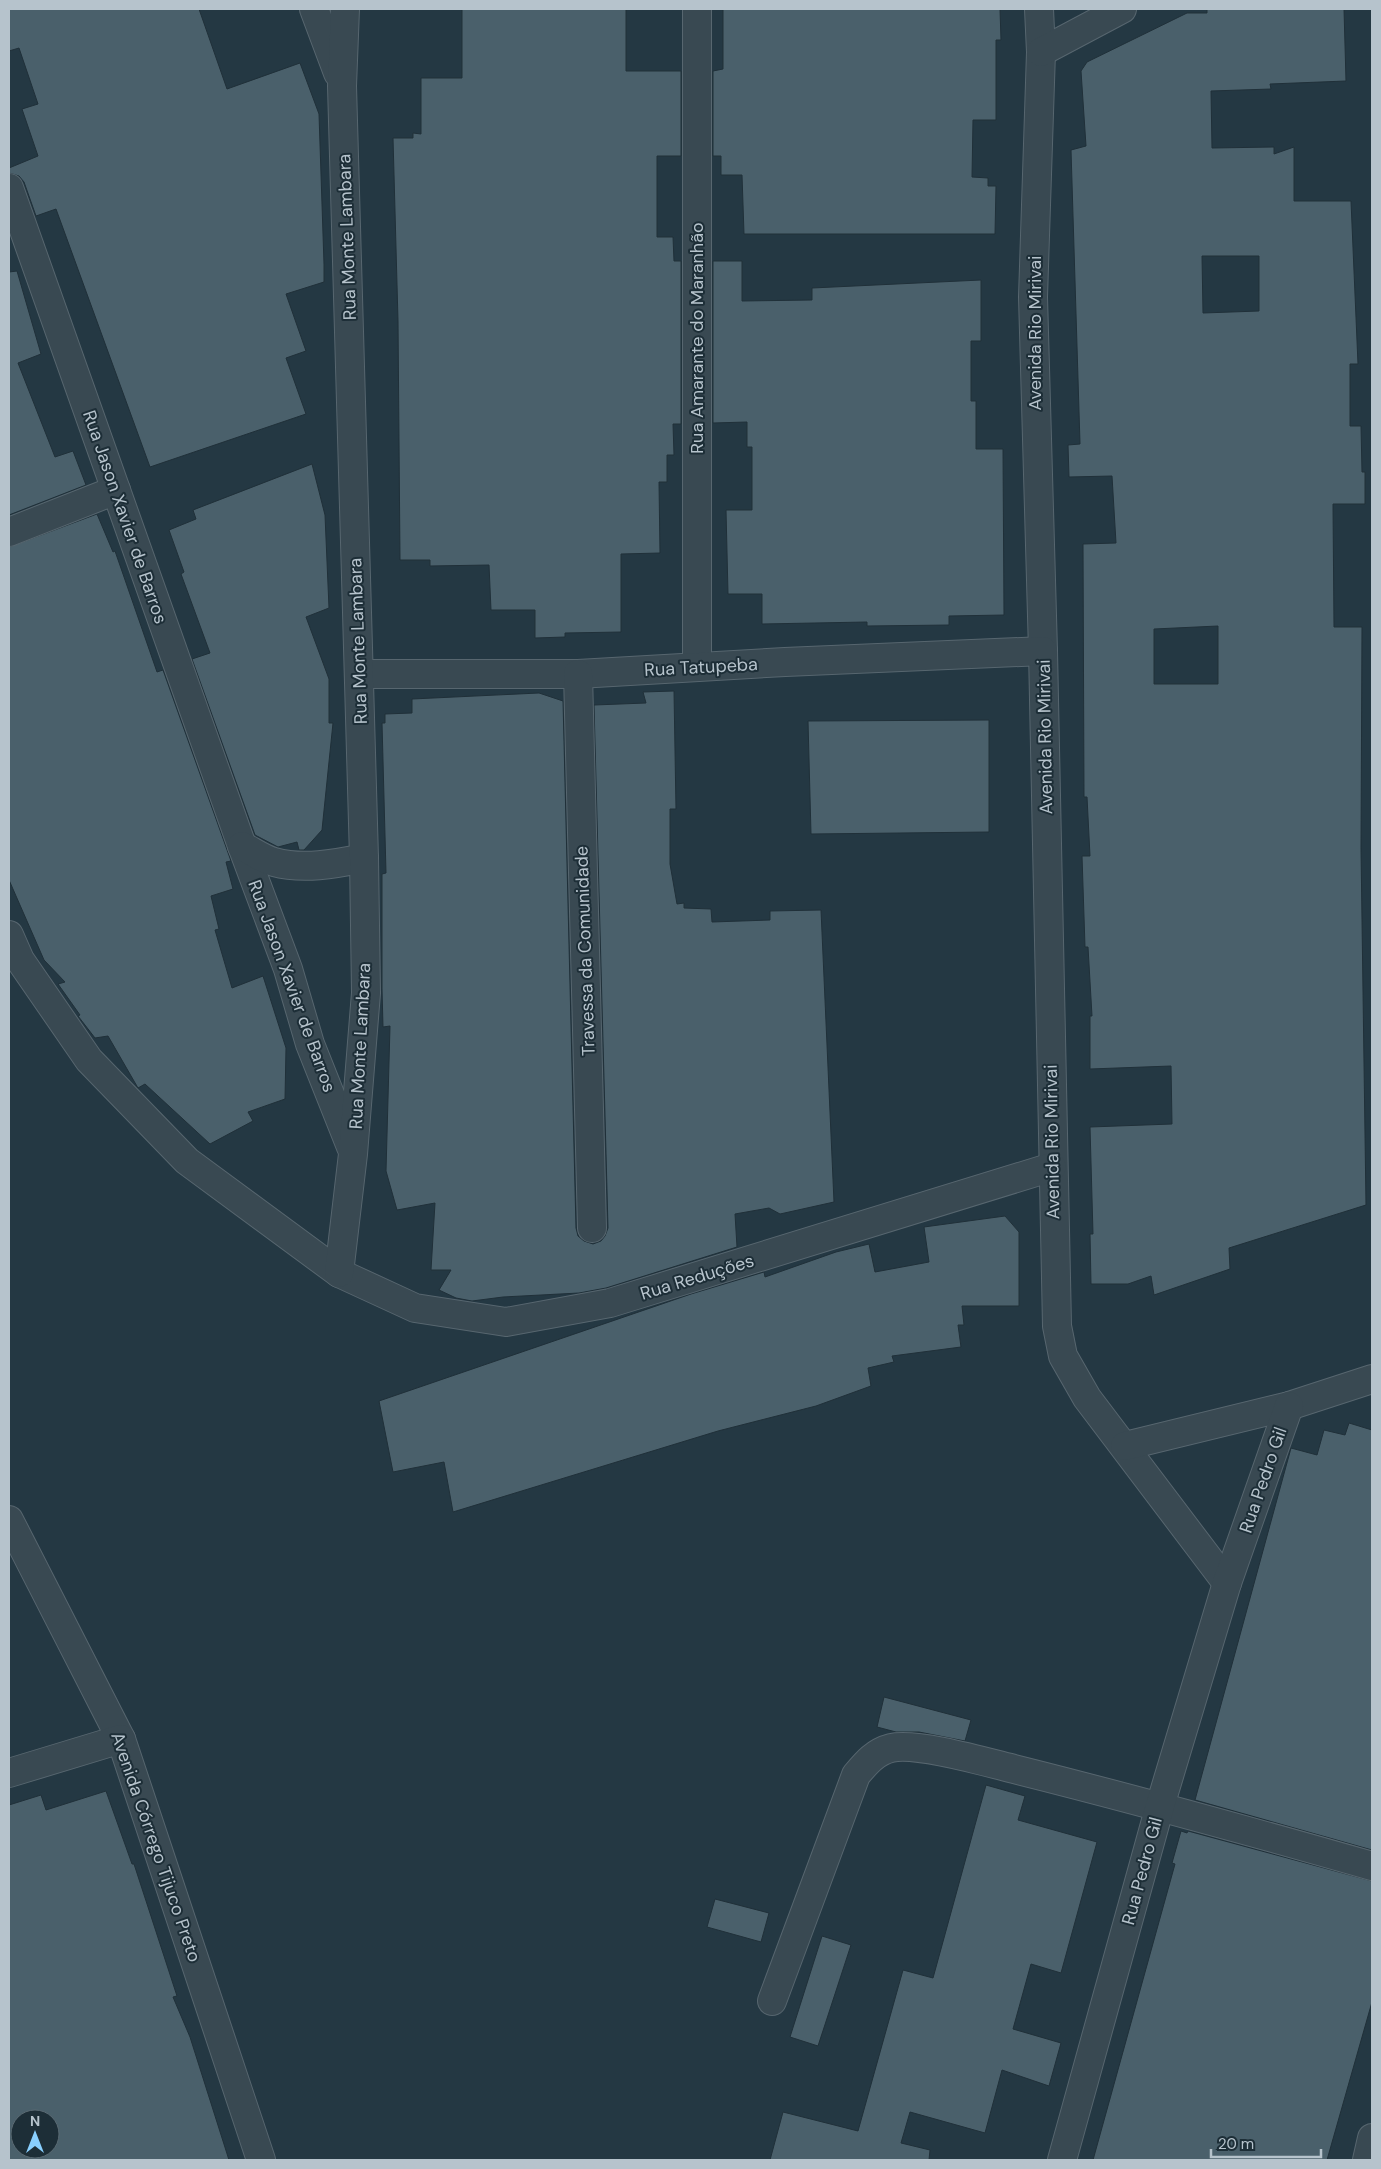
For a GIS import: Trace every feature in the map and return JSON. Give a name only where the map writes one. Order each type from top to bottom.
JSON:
[{"type":"street","points":[[314,9],[342,86]]},
{"type":"street","name":"Rua Monte Lambara","points":[[339,1273],[354,1154],[366,993],[364,858],[342,86],[345,9]]},
{"type":"street","name":"Rua Amarante do Maranhão","points":[[697,667],[698,9]]},
{"type":"street","name":"Avenida Rio Mirivai","points":[[1039,9],[1041,52],[1033,297],[1043,651],[1052,1168],[1058,1340],[1063,1356],[1087,1398],[1125,1446]]},
{"type":"street","points":[[1041,52],[1122,9]]},
{"type":"street","name":"Rua Jason Xavier de Barros","points":[[9,188],[242,846],[288,969],[310,1044],[354,1154]]},
{"type":"street","points":[[9,532],[116,490]]},
{"type":"street","name":"Rua Tatupeba","points":[[359,674],[578,674],[1043,651]]},
{"type":"street","name":"Travessa da Comunidade","points":[[578,674],[592,1228]]},
{"type":"street","name":"Rua Jason Xavier de Barros","points":[[242,846],[272,862],[297,865],[332,864],[364,858]]},
{"type":"street","points":[[9,935],[20,960],[90,1060],[180,1154],[339,1273]]},
{"type":"street","name":"Rua Reduções","points":[[339,1273],[415,1308],[506,1322],[610,1303],[1052,1168]]},
{"type":"street","points":[[1228,1583],[1125,1446],[1289,1406],[1372,1379]]},
{"type":"street","name":"Rua Pedro Gil","points":[[1062,2160],[1160,1806],[1228,1583],[1289,1406]]},
{"type":"street","name":"Avenida Córrego Tijuco Preto","points":[[9,1520],[121,1739],[261,2160]]},
{"type":"street","points":[[9,1773],[121,1739]]},
{"type":"street","points":[[772,2001],[856,1775],[871,1757],[892,1748],[923,1749],[960,1756],[1160,1806],[1372,1866]]},
{"type":"street","points":[[1367,2160],[1372,2138]]},
{"type":"building","points":[[9,9],[199,9],[227,89],[300,63],[319,114],[324,264],[324,282],[286,294],[306,351],[286,358],[306,414],[150,467],[56,209],[36,216],[24,182],[19,176],[9,173],[9,168],[38,156],[22,109],[38,104],[19,48],[9,51]]},
{"type":"building","points":[[462,9],[626,9],[626,71],[681,71],[681,156],[657,156],[657,237],[673,237],[674,261],[681,261],[681,424],[673,424],[674,455],[667,455],[667,482],[659,482],[660,553],[621,554],[621,632],[565,633],[565,637],[535,638],[535,610],[491,610],[489,565],[430,566],[430,560],[400,560],[398,321],[393,138],[413,138],[413,133],[421,134],[421,78],[462,78]]},
{"type":"building","points":[[723,9],[1000,9],[1001,40],[996,40],[996,120],[973,120],[972,177],[988,178],[988,186],[996,186],[995,234],[744,234],[742,175],[721,175],[721,156],[713,156],[713,71],[723,69]]},
{"type":"building","points":[[1207,9],[1344,9],[1346,81],[1270,84],[1271,89],[1211,91],[1212,148],[1274,147],[1274,154],[1294,147],[1294,201],[1351,201],[1358,364],[1350,364],[1350,426],[1361,426],[1362,472],[1365,472],[1365,504],[1333,504],[1334,627],[1362,627],[1361,848],[1366,1205],[1229,1248],[1230,1269],[1154,1295],[1151,1276],[1128,1284],[1091,1284],[1090,1234],[1093,1234],[1090,1127],[1172,1124],[1171,1066],[1090,1069],[1090,1016],[1092,1016],[1088,947],[1085,947],[1082,856],[1090,856],[1087,797],[1084,797],[1083,544],[1116,543],[1112,476],[1069,477],[1068,445],[1080,444],[1071,150],[1086,146],[1081,71],[1087,62],[1187,13],[1207,13]],"holes":[[[1202,256],[1259,256],[1259,311],[1203,313]],[[1218,626],[1218,684],[1154,684],[1154,629]]]},
{"type":"building","points":[[713,261],[742,261],[742,301],[812,300],[812,288],[981,280],[981,341],[971,341],[971,401],[976,401],[976,449],[1003,449],[1004,615],[949,616],[949,625],[867,626],[867,622],[762,624],[762,594],[728,594],[726,510],[752,510],[752,447],[747,447],[747,422],[713,423]]},
{"type":"building","points":[[17,271],[41,354],[18,363],[55,457],[73,451],[86,485],[9,515],[9,272]]},
{"type":"building","points":[[312,464],[325,515],[329,608],[306,617],[329,679],[329,723],[333,723],[322,830],[304,850],[299,850],[297,842],[278,847],[255,835],[192,659],[210,653],[181,574],[184,572],[169,530],[196,519],[193,510]]},
{"type":"building","points":[[97,514],[113,552],[115,551],[157,672],[163,670],[231,861],[226,862],[233,889],[211,896],[219,929],[215,930],[232,988],[263,976],[286,1048],[285,1099],[248,1112],[253,1121],[210,1144],[145,1084],[138,1088],[108,1036],[95,1038],[78,1016],[80,1015],[58,984],[65,982],[44,960],[9,880],[9,547]]},
{"type":"building","points":[[674,691],[676,809],[670,809],[670,864],[677,904],[684,903],[684,908],[711,909],[712,922],[770,920],[770,911],[821,910],[834,1202],[780,1214],[769,1208],[735,1214],[737,1247],[606,1288],[579,1293],[503,1297],[472,1301],[456,1298],[439,1290],[451,1270],[431,1270],[435,1203],[397,1210],[386,1171],[390,1026],[383,1027],[382,989],[382,874],[386,873],[382,723],[385,723],[385,714],[412,713],[412,699],[539,693],[563,701],[576,1228],[578,1236],[584,1241],[593,1244],[601,1241],[608,1228],[594,705],[646,703],[643,692]]},
{"type":"building","points":[[989,720],[989,832],[811,834],[808,721]]},
{"type":"building","points":[[1005,1216],[1019,1232],[1019,1306],[962,1306],[964,1325],[958,1325],[961,1347],[892,1356],[894,1362],[868,1368],[871,1386],[816,1406],[718,1431],[453,1512],[444,1462],[393,1472],[379,1401],[691,1294],[764,1272],[765,1277],[836,1252],[869,1244],[875,1272],[929,1262],[924,1227]]},
{"type":"building","points":[[1349,1423],[1372,1430],[1372,1850],[1195,1800],[1291,1448],[1317,1455],[1324,1430],[1345,1435]]},
{"type":"building","points":[[884,1697],[971,1720],[965,1741],[919,1732],[896,1732],[877,1727]]},
{"type":"building","points":[[986,1785],[1025,1796],[1018,1820],[1097,1842],[1061,1973],[1031,1964],[1013,2029],[1061,2043],[1049,2086],[1002,2070],[985,2133],[910,2112],[901,2143],[930,2150],[929,2160],[770,2160],[783,2112],[858,2131],[903,1970],[933,1978]]},
{"type":"building","points":[[106,1791],[132,1864],[134,1864],[177,1996],[173,1997],[190,2037],[229,2160],[9,2160],[9,1805],[41,1795],[46,1810]]},
{"type":"building","points":[[1181,1831],[1187,1833],[1188,1831],[1372,1881],[1372,2002],[1327,2160],[1093,2160],[1175,1864],[1172,1863]]},
{"type":"building","points":[[715,1899],[769,1913],[761,1942],[707,1927]]},
{"type":"building","points":[[822,1936],[851,1945],[818,2046],[790,2037]]}]
